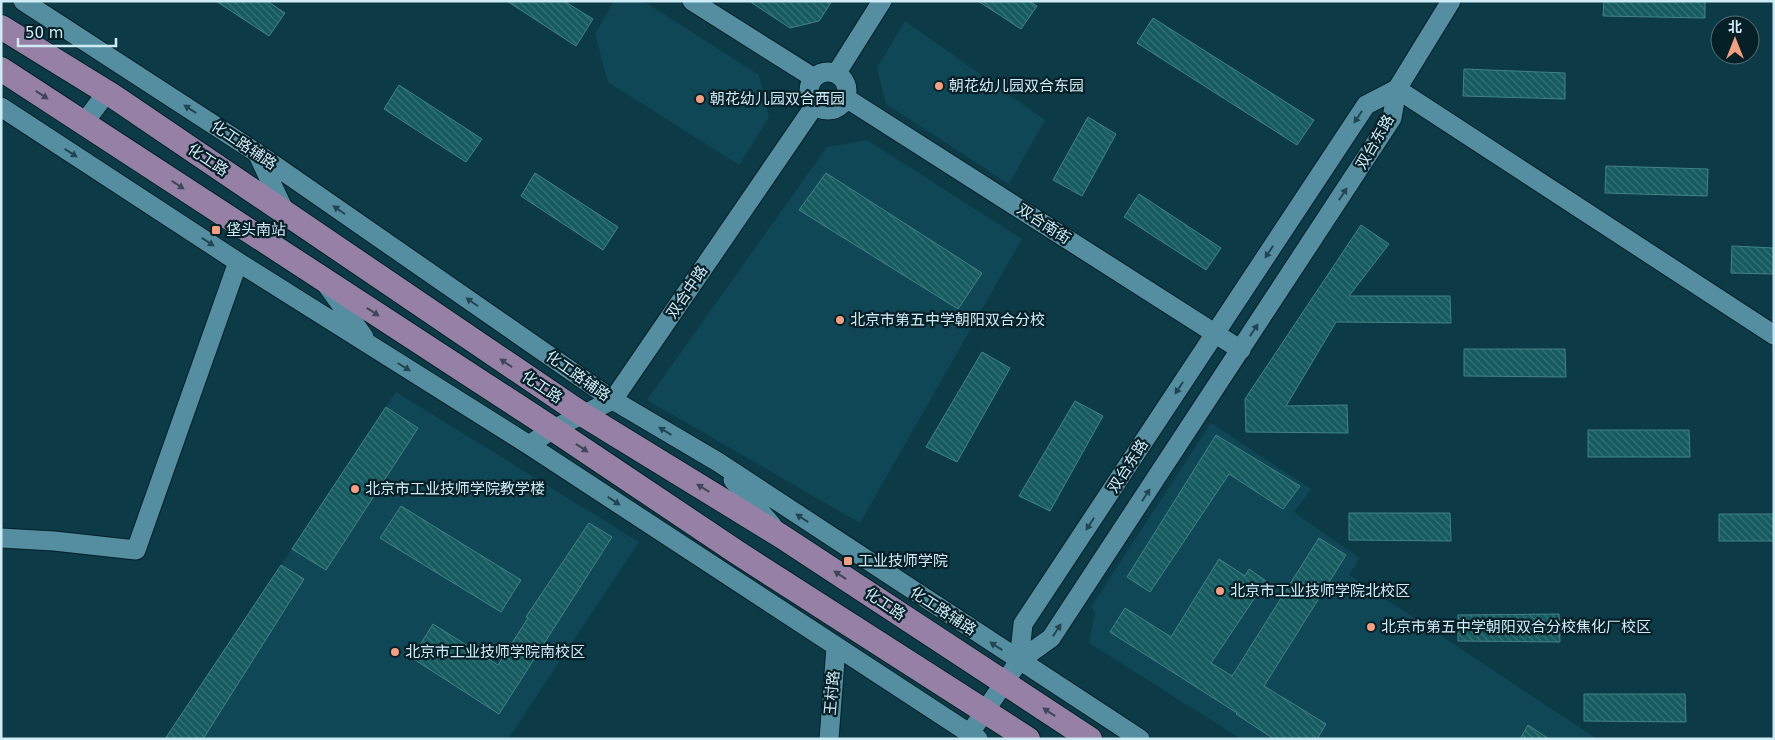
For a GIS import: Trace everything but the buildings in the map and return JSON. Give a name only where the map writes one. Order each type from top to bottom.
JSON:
[{"type":"main road","name":"化工路","points":[[1,27],[107,92],[582,414],[781,536],[1090,739]]},
{"type":"main road","name":"化工路","points":[[1,69],[553,429],[738,553],[1028,739]]},
{"type":"street","name":"化工路辅路","points":[[23,1],[257,153],[613,400],[718,462],[1140,739]]},
{"type":"street","points":[[692,1],[814,78]]},
{"type":"street","points":[[836,74],[882,1]]},
{"type":"street","points":[[1451,1],[1397,89],[1774,335]]},
{"type":"street","points":[[824,72],[836,74],[844,81],[846,98],[838,107],[832,109],[826,110],[815,105],[809,94],[810,82],[814,78],[824,72]]},
{"type":"street","name":"双台东路","points":[[1020,661],[1023,624],[1366,105],[1397,89]]},
{"type":"street","name":"双台东路","points":[[1020,661],[1051,638],[1242,350],[1392,118],[1397,89]]},
{"type":"street","points":[[84,123],[107,92]]},
{"type":"street","name":"双合南街","points":[[846,98],[1242,350]]},
{"type":"street","name":"双合中路","points":[[613,400],[815,105]]},
{"type":"street","points":[[1,107],[238,262],[529,445],[974,736],[985,711],[1020,661]]},
{"type":"street","points":[[257,153],[285,212]]},
{"type":"street","points":[[1,538],[54,541],[136,550],[238,262]]},
{"type":"street","points":[[322,279],[370,346]]},
{"type":"street","points":[[529,445],[553,429],[613,400]]},
{"type":"street","points":[[718,462],[781,536]]},
{"type":"street","name":"王村路","points":[[829,739],[836,647]]},
{"type":"shaded area","name":"朝花幼儿园双合西园","points":[[614,1],[643,1],[759,75],[769,117],[739,165],[608,82],[595,34]]},
{"type":"shaded area","name":"朝花幼儿园双合东园","points":[[905,21],[1045,120],[1009,184],[886,104],[877,68]]},
{"type":"shaded area","name":"北京市第五中学朝阳双合分校","points":[[867,140],[1022,239],[860,523],[647,400],[827,147]]},
{"type":"shaded area","name":"北京市工业技师学院南校区","points":[[396,392],[639,542],[508,739],[165,739]]},
{"type":"shaded area","name":"北京市工业技师学院北校区","points":[[1211,423],[1311,489],[1294,512],[1359,558],[1349,575],[1597,739],[1241,739],[1089,643],[1095,612],[1091,607]]},
{"type":"place","name":"朝花幼儿园双合东园","points":[[939,86]]},
{"type":"place","name":"朝花幼儿园双合西园","points":[[700,99]]},
{"type":"place","name":"垡头南站","points":[[216,230]]},
{"type":"place","name":"北京市第五中学朝阳双合分校","points":[[840,320]]},
{"type":"place","name":"北京市工业技师学院教学楼","points":[[355,489]]},
{"type":"place","name":"工业技师学院","points":[[848,561]]},
{"type":"place","name":"北京市工业技师学院北校区","points":[[1220,591]]},
{"type":"place","name":"北京市第五中学朝阳双合分校焦化厂校区","points":[[1371,627]]},
{"type":"place","name":"北京市工业技师学院南校区","points":[[395,652]]}]
